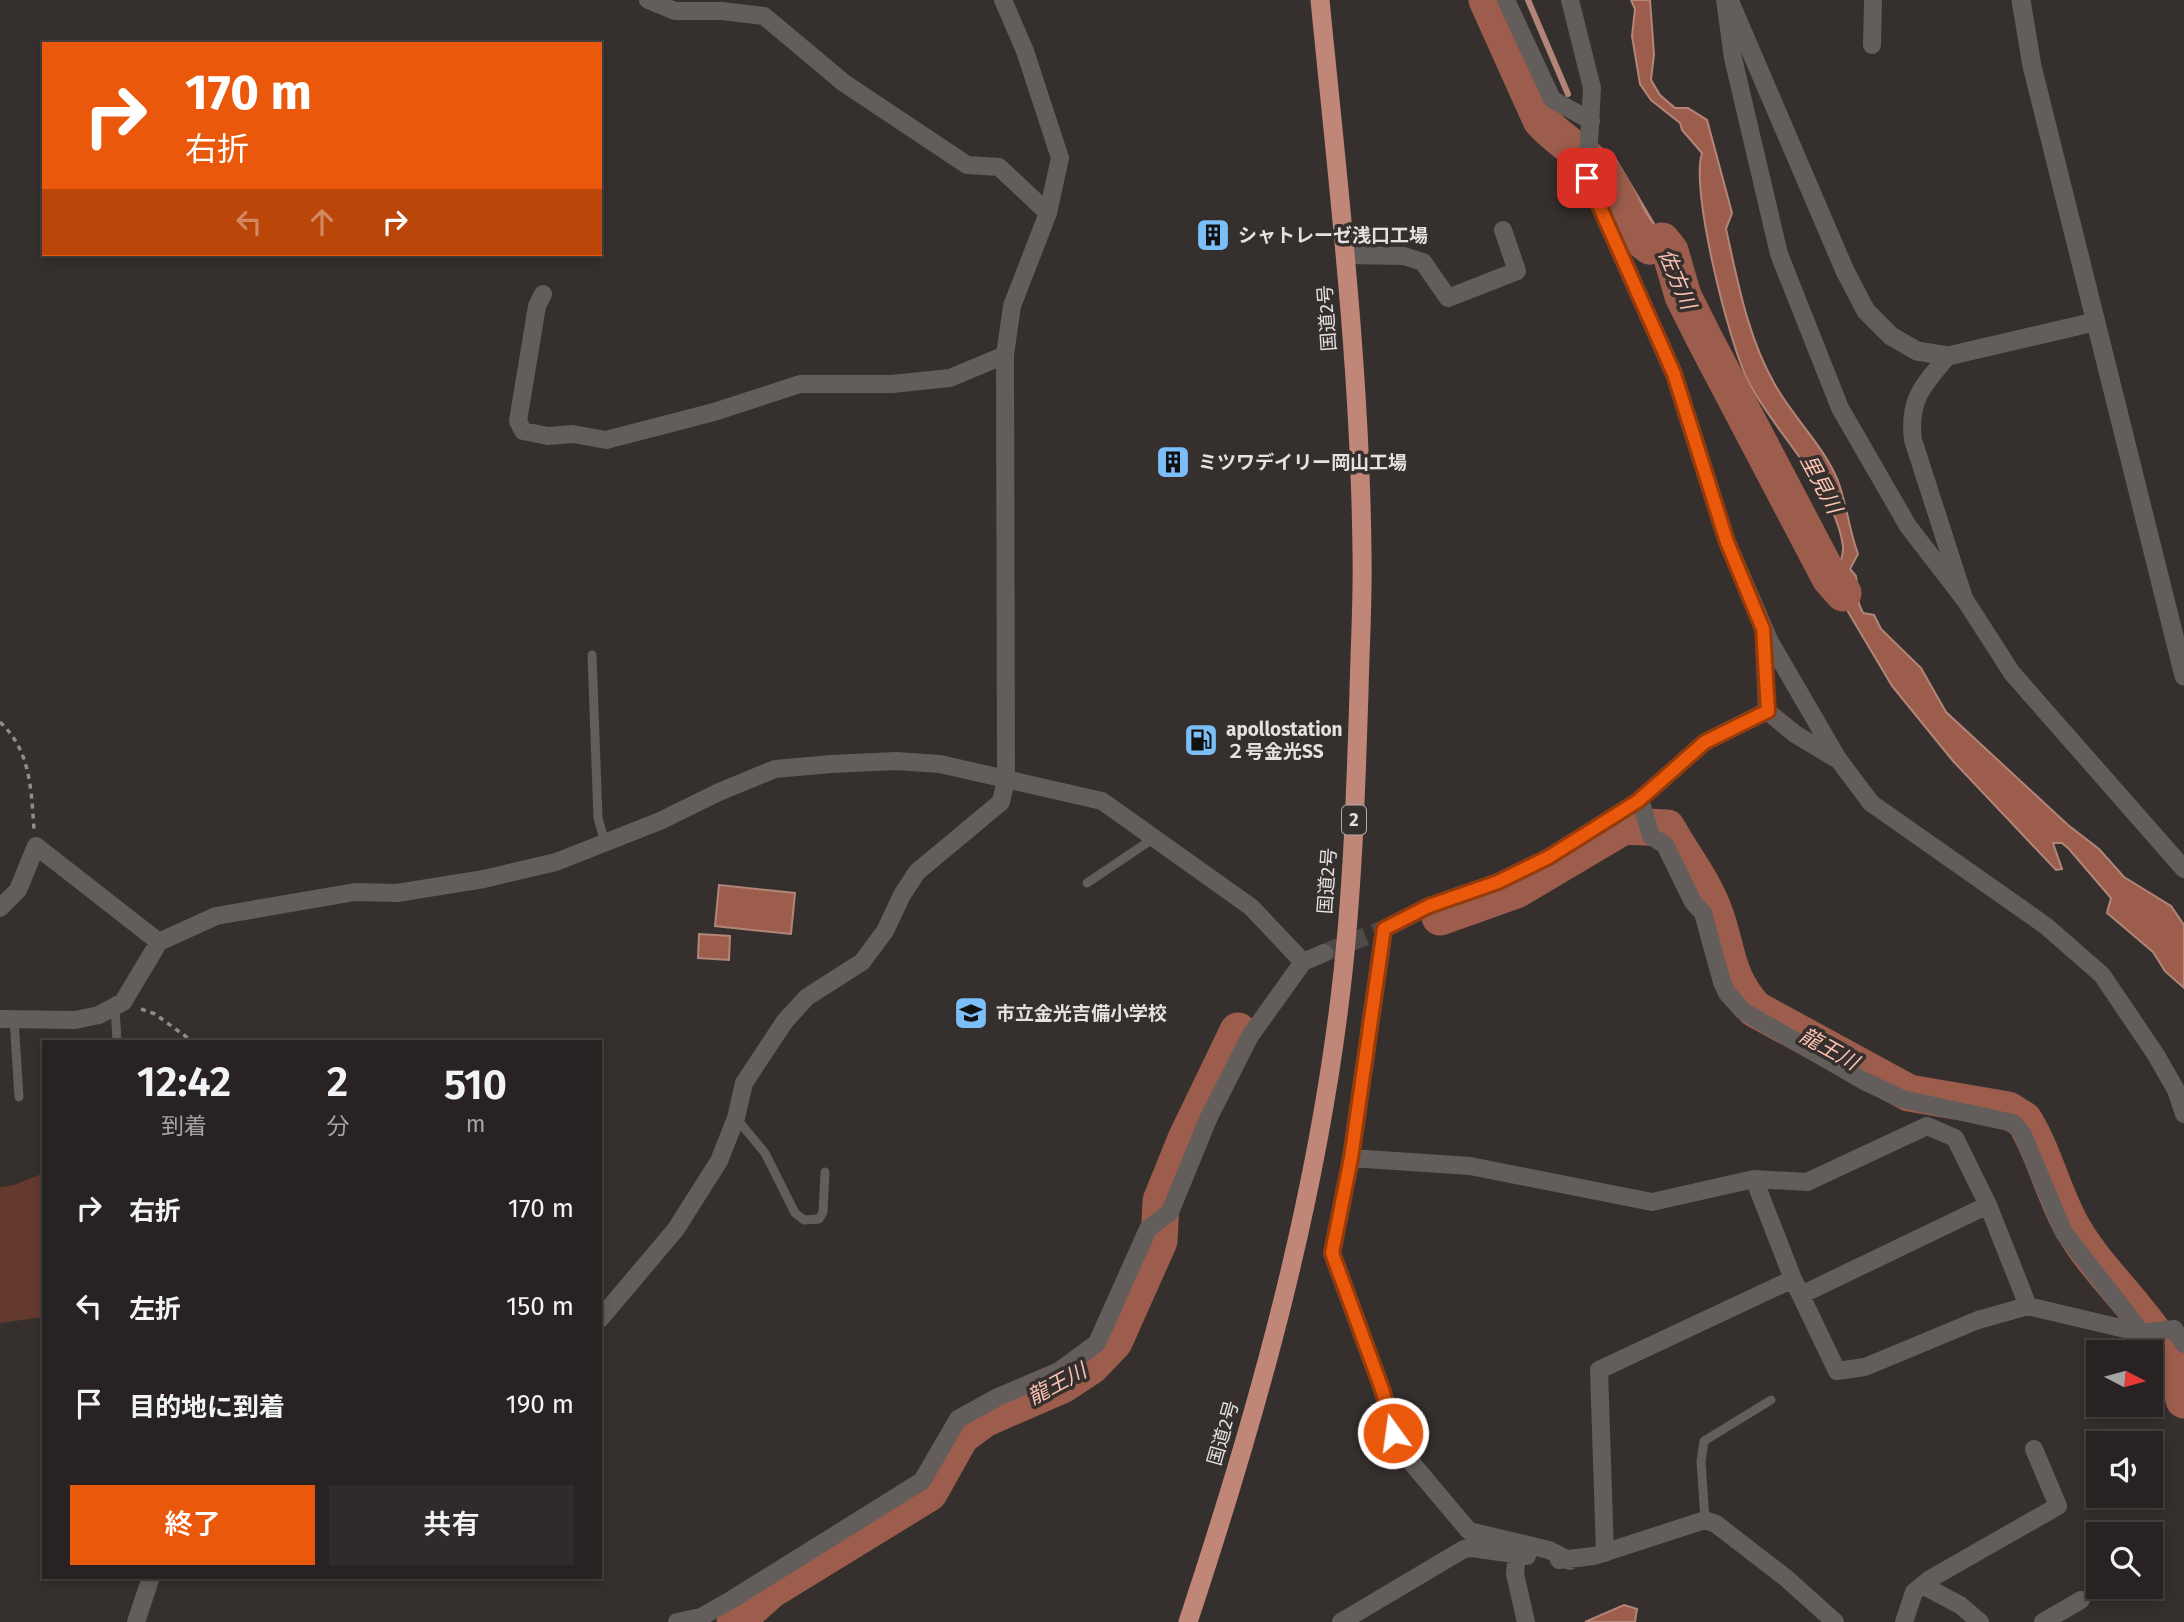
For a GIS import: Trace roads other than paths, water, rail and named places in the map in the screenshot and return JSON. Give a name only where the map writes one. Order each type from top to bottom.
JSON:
[{"type":"highway","name":"国道2号","points":[[1188,1622],[1254,1412],[1286,1289],[1326,1097],[1343,972],[1356,803],[1362,552],[1345,255],[1321,0]]},
{"type":"street","points":[[648,0],[675,11],[722,11],[764,16],[844,83],[967,165],[999,167],[1048,214]]},
{"type":"street","points":[[602,1317],[676,1229],[719,1161],[736,1118],[744,1083],[785,1021],[807,997],[838,979],[873,949],[917,872],[1001,802],[1006,780],[1005,355],[1012,306],[1048,214],[1059,158],[1025,51],[1003,0]]},
{"type":"street","points":[[1506,0],[1552,99],[1591,121]]},
{"type":"street","points":[[1570,0],[1592,88],[1587,178],[1674,374],[1727,542],[1763,629],[1838,759],[1871,803],[2046,926],[2102,975],[2156,1055],[2176,1090],[2184,1114]]},
{"type":"street","points":[[1727,0],[1845,271],[1866,311],[1891,336],[1917,351],[1948,356],[2094,322]]},
{"type":"street","points":[[1727,0],[1733,58],[1779,254],[1840,408],[1908,526],[1965,600],[2012,673],[2184,869]]},
{"type":"street","points":[[1872,45],[1873,0]]},
{"type":"street","points":[[2021,0],[2032,66],[2184,676]]},
{"type":"street","points":[[1345,255],[1404,256],[1423,262],[1448,298],[1517,271],[1503,229]]},
{"type":"street","points":[[543,294],[537,306],[518,421],[523,430],[548,436],[573,434],[606,440],[714,412],[800,384],[892,384],[950,378],[1005,355]]},
{"type":"street","points":[[1948,356],[1913,401],[1910,420],[1913,440],[1965,600]]},
{"type":"street","points":[[1763,629],[1768,711],[1795,734],[1838,759]]},
{"type":"street","points":[[1570,1561],[1549,1550],[1469,1531],[1405,1455],[1393,1433],[1383,1392],[1332,1253],[1351,1158],[1384,929],[1429,906],[1498,882],[1643,805],[1705,742],[1768,711]]},
{"type":"street","points":[[7,1019],[75,1020],[99,1016],[119,1005],[159,942],[216,916],[355,892],[397,893],[484,879],[556,862],[775,769],[896,761],[940,764],[1102,801],[1251,907],[1303,962]]},
{"type":"street","points":[[1643,805],[1651,836],[1665,845],[1693,902],[1703,913],[1722,982],[1727,993],[1743,1011],[1864,1081],[1902,1099],[2013,1123],[2022,1133],[2064,1233],[2142,1333]]},
{"type":"street","points":[[0,908],[18,890],[36,846],[159,942]]},
{"type":"street","points":[[677,1622],[701,1617],[731,1600],[922,1481],[958,1419],[1080,1358],[1097,1343],[1148,1229],[1170,1212],[1209,1117],[1250,1036],[1303,962],[1324,953]]},
{"type":"street","points":[[1351,1158],[1470,1166],[1652,1202],[1754,1178],[1807,1182],[1927,1126],[1955,1138],[1988,1205],[2028,1306]]},
{"type":"street","points":[[1754,1178],[1797,1287],[1837,1371],[1865,1367],[1978,1321],[2028,1306],[2142,1333],[2179,1336]]},
{"type":"street","points":[[1605,1553],[1599,1370],[1988,1205]]},
{"type":"street","points":[[1904,1622],[1914,1592],[1922,1585],[2058,1506],[2034,1449]]},
{"type":"street","points":[[1341,1622],[1464,1549],[1570,1561],[1605,1553],[1705,1520],[1716,1524],[1786,1578],[1835,1622]]},
{"type":"street","points":[[1517,1554],[1515,1574],[1526,1622]]},
{"type":"street","points":[[136,1622],[150,1579]]},
{"type":"street","points":[[1922,1585],[1960,1605],[1980,1622]]},
{"type":"street","points":[[2043,1622],[2081,1600]]},
{"type":"lane","points":[[592,655],[598,818],[605,843]]},
{"type":"lane","points":[[1087,883],[1154,838]]},
{"type":"lane","points":[[117,1040],[119,1005]]},
{"type":"lane","points":[[7,1019],[19,1097]]},
{"type":"lane","points":[[736,1118],[765,1153],[795,1213],[804,1220],[819,1219],[823,1212],[825,1172]]},
{"type":"lane","points":[[1705,1520],[1702,1461],[1704,1441],[1772,1400]]},
{"type":"water","name":"里見川","points":[[1631,0],[1650,0],[1654,54],[1651,80],[1660,95],[1675,108],[1688,108],[1707,120],[1732,213],[1726,229],[1750,327],[1774,383],[1824,455],[1838,481],[1858,554],[1850,569],[1856,576],[1859,604],[1863,613],[1874,615],[1881,629],[1921,668],[1946,712],[2068,825],[2099,849],[2124,877],[2171,906],[2184,925],[2184,988],[2165,971],[2153,952],[2107,913],[2111,898],[2069,849],[2062,843],[2053,843],[2062,869],[2056,870],[1953,761],[1892,686],[1828,578],[1833,576],[1843,554],[1838,524],[1816,482],[1759,400],[1740,362],[1722,302],[1706,231],[1701,199],[1702,153],[1682,130],[1680,123],[1651,100],[1640,84],[1632,36],[1635,9]]},
{"type":"water","points":[[719,885],[795,893],[791,934],[715,926]]},
{"type":"water","points":[[699,934],[730,936],[729,960],[698,958]]},
{"type":"water","points":[[1624,1605],[1637,1609],[1635,1622],[1585,1622]]},
{"type":"waterway","name":"佐方川","points":[[1487,0],[1541,120],[1603,173],[1628,220],[1641,238],[1650,246],[1662,241],[1670,251],[1683,296],[1704,338],[1830,578],[1843,593]]},
{"type":"waterway","points":[[1528,0],[1568,94]]},
{"type":"waterway","points":[[1611,155],[1662,241]]},
{"type":"waterway","name":"龍王川","points":[[1440,917],[1516,890],[1624,826],[1667,828],[1705,892],[1720,928],[1733,974],[1755,1009],[1909,1093],[2008,1110],[2024,1120],[2072,1227],[2086,1249],[2136,1309],[2166,1351],[2177,1374],[2184,1400]]},
{"type":"waterway","name":"龍王川","points":[[735,1622],[771,1590],[929,1493],[961,1436],[984,1419],[1062,1385],[1091,1366],[1114,1342],[1159,1241],[1161,1201],[1186,1139],[1238,1031]]},
{"type":"tunnel","points":[[1324,953],[1384,929]]},
{"type":"place","name":"シャトレーゼ浅口工場","points":[[1213,235]]},
{"type":"place","name":"ミツワデイリー岡山工場","points":[[1173,462]]},
{"type":"place","name":"apollostation ２号金光SS","points":[[1201,740]]},
{"type":"place","name":"市立金光吉備小学校","points":[[971,1013]]}]
